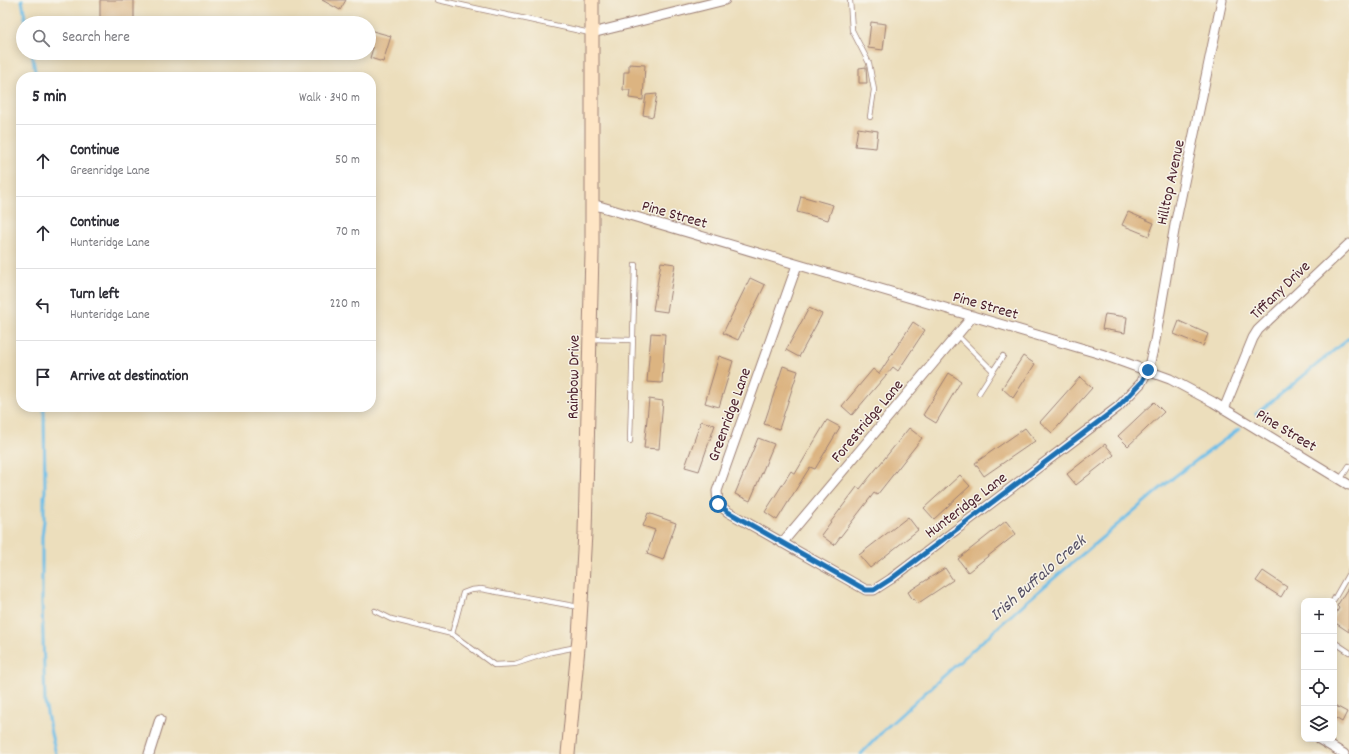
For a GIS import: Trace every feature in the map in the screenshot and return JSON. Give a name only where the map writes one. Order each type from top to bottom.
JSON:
[{"type":"street","name":"Rainbow Drive","points":[[568,754],[582,607],[585,533],[592,204],[592,0]]},
{"type":"street","points":[[592,33],[698,8],[725,0]]},
{"type":"street","name":"Hilltop Avenue","points":[[1148,370],[1155,341],[1175,225],[1222,0]]},
{"type":"street","name":"Pine Street","points":[[592,204],[1101,354],[1148,370],[1170,379],[1213,402],[1349,485]]},
{"type":"street","name":"Tiffany Drive","points":[[1224,409],[1253,338],[1258,330],[1349,244]]},
{"type":"street","name":"Greenridge Lane","points":[[782,542],[728,512],[718,504],[717,491],[797,265]]},
{"type":"street","name":"Forestridge Lane","points":[[782,542],[973,316]]},
{"type":"street","name":"Hunteridge Lane","points":[[782,542],[866,590],[874,590],[891,579],[1118,407],[1141,383],[1148,370]]},
{"type":"street","points":[[149,754],[160,719]]},
{"type":"street","points":[[1324,742],[1344,754]]},
{"type":"lane","points":[[438,0],[592,33]]},
{"type":"lane","points":[[850,0],[852,30],[869,63],[874,90],[870,117]]},
{"type":"lane","points":[[630,441],[635,265]]},
{"type":"lane","points":[[957,335],[993,371]]},
{"type":"lane","points":[[590,339],[633,340]]},
{"type":"lane","points":[[979,392],[1003,356]]},
{"type":"lane","points":[[1340,480],[1349,466]]},
{"type":"lane","points":[[1335,598],[1349,573]]},
{"type":"lane","points":[[452,634],[463,593],[471,590],[481,589],[582,607]]},
{"type":"lane","points":[[375,611],[391,619],[452,634],[494,665],[515,664],[551,652],[579,646]]},
{"type":"lane","points":[[1337,644],[1349,652]]},
{"type":"building","points":[[100,0],[134,0],[134,16],[100,16]]},
{"type":"building","points":[[322,0],[346,0],[340,10]]},
{"type":"building","points":[[871,22],[886,24],[883,50],[868,48]]},
{"type":"building","points":[[376,32],[391,36],[383,62],[376,60]]},
{"type":"building","points":[[629,64],[645,65],[643,100],[629,98],[630,90],[623,90],[624,72],[629,72]]},
{"type":"building","points":[[866,67],[867,83],[859,83],[859,68]]},
{"type":"building","points":[[657,94],[653,117],[643,115],[646,95]]},
{"type":"building","points":[[858,128],[878,131],[876,148],[855,146]]},
{"type":"building","points":[[801,196],[833,205],[828,220],[797,212]]},
{"type":"building","points":[[1128,212],[1154,223],[1149,236],[1122,225]]},
{"type":"building","points":[[661,262],[675,264],[667,312],[653,310]]},
{"type":"building","points":[[750,278],[765,285],[738,340],[723,333]]},
{"type":"building","points":[[809,308],[822,314],[799,357],[786,350]]},
{"type":"building","points":[[1105,314],[1127,317],[1125,333],[1102,329]]},
{"type":"building","points":[[1179,321],[1208,334],[1203,346],[1174,334]]},
{"type":"building","points":[[913,322],[925,330],[898,371],[893,367],[852,415],[842,406],[873,369],[879,374]]},
{"type":"building","points":[[651,333],[665,334],[662,383],[647,382]]},
{"type":"building","points":[[719,356],[733,361],[719,407],[705,403]]},
{"type":"building","points":[[1023,356],[1035,364],[1013,398],[1002,388]]},
{"type":"building","points":[[783,366],[798,371],[779,429],[764,424]]},
{"type":"building","points":[[949,373],[961,381],[936,423],[923,415]]},
{"type":"building","points":[[1080,377],[1092,388],[1052,433],[1040,422]]},
{"type":"building","points":[[649,399],[663,401],[659,449],[644,448]]},
{"type":"building","points":[[1154,402],[1164,412],[1128,446],[1118,436]]},
{"type":"building","points":[[827,420],[840,427],[815,469],[810,467],[777,520],[765,512],[791,471],[795,474]]},
{"type":"building","points":[[701,421],[715,425],[699,471],[685,467]]},
{"type":"building","points":[[909,428],[922,438],[877,495],[874,493],[834,545],[821,535],[857,487],[860,489]]},
{"type":"building","points":[[1025,428],[1035,441],[984,476],[975,463]]},
{"type":"building","points":[[758,438],[774,444],[750,501],[735,494]]},
{"type":"building","points":[[1105,444],[1114,455],[1076,485],[1067,474]]},
{"type":"building","points":[[960,475],[970,486],[934,519],[924,508]]},
{"type":"building","points":[[648,513],[676,523],[663,560],[647,554],[655,530],[643,526]]},
{"type":"building","points":[[908,517],[918,530],[870,568],[859,555]]},
{"type":"building","points":[[1006,521],[1016,534],[968,572],[958,559]]},
{"type":"building","points":[[945,568],[953,580],[917,604],[908,592]]},
{"type":"building","points":[[1263,571],[1287,587],[1281,597],[1256,581]]},
{"type":"building","points":[[1349,586],[1349,632],[1337,624],[1337,612],[1339,608],[1337,606]]},
{"type":"building","points":[[1337,707],[1347,712],[1342,722],[1337,719]]},
{"type":"waterway","points":[[22,0],[25,16]]},
{"type":"waterway","points":[[33,60],[35,72]]},
{"type":"waterway","name":"Irish Buffalo Creek","points":[[1256,414],[1349,338]]},
{"type":"waterway","points":[[44,412],[45,492],[42,537],[42,603],[45,703],[56,754]]},
{"type":"waterway","name":"Irish Buffalo Creek","points":[[861,754],[886,728],[1027,601],[1174,477],[1239,429]]},
{"type":"route","points":[[718,504],[728,512],[866,590],[874,590],[891,579],[1118,407],[1141,383],[1148,370]]}]
